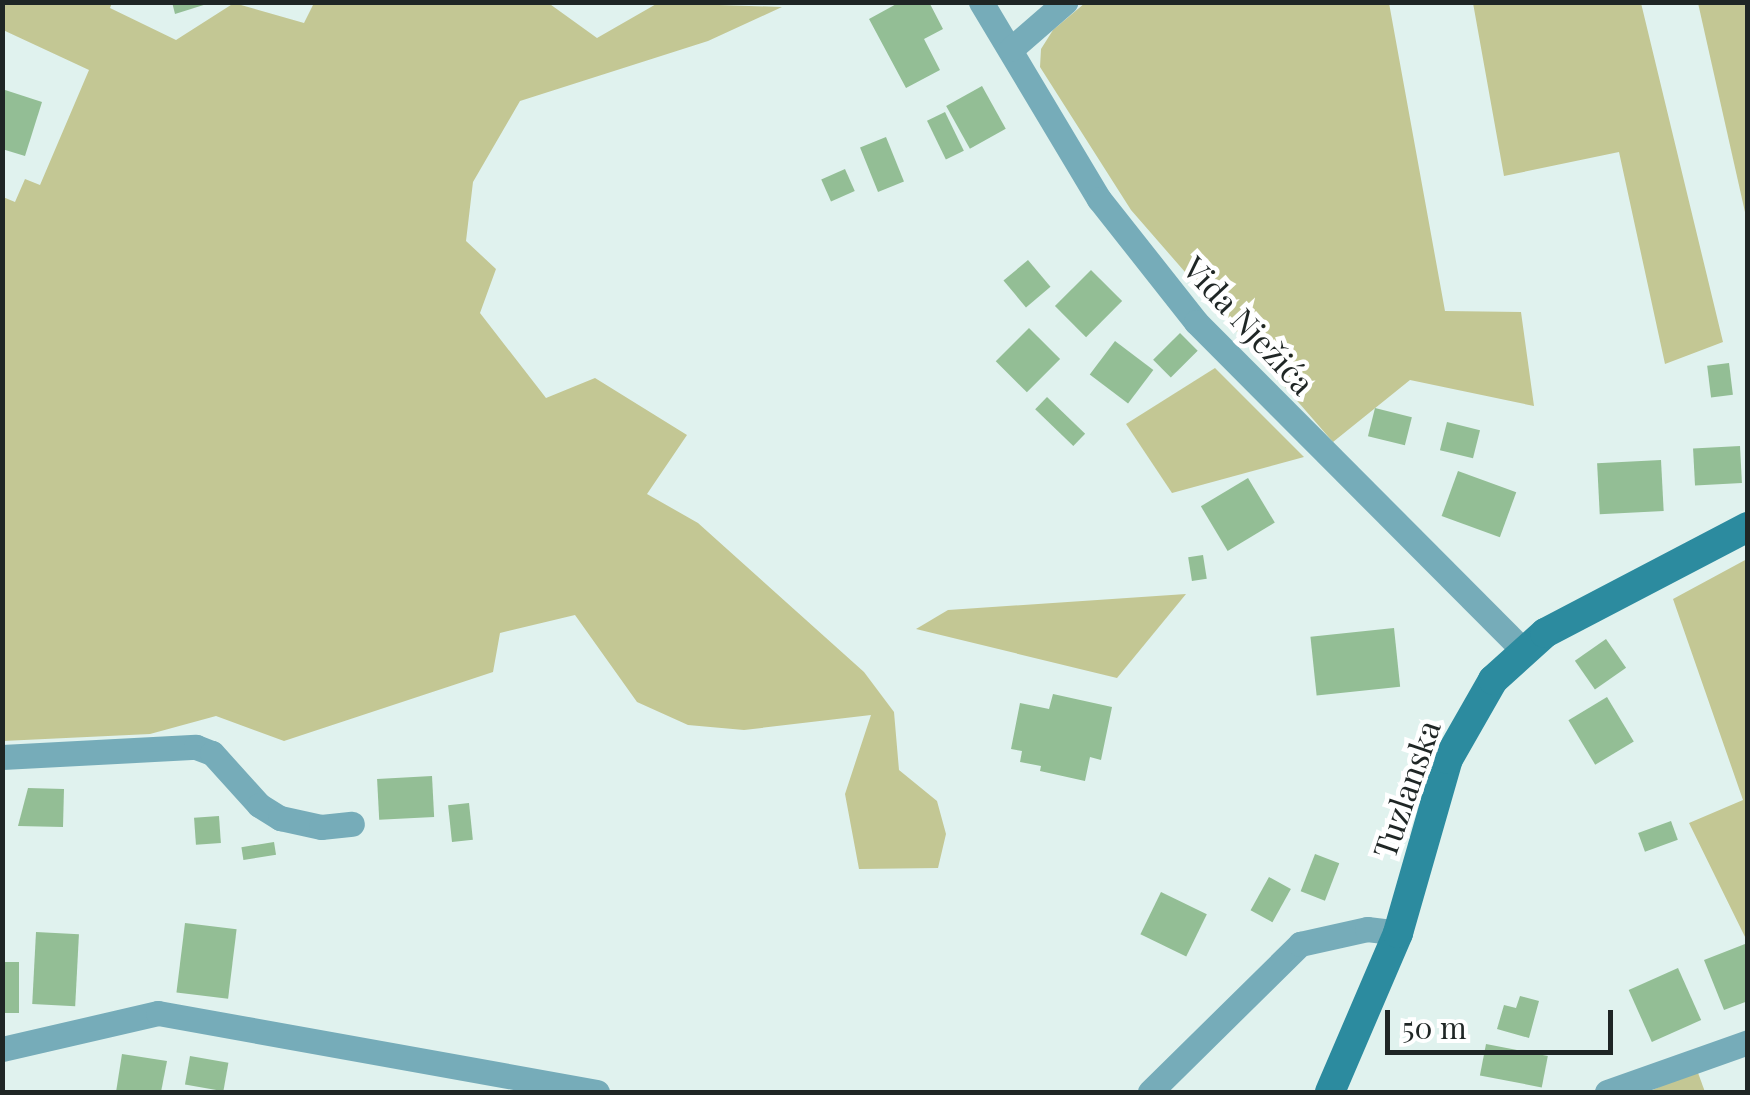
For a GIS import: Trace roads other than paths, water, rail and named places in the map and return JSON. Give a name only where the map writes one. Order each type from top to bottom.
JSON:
[{"type":"street","name":"Vida Nježića","points":[[981,2],[1099,200],[1196,322],[1522,650]]},
{"type":"street","points":[[1011,49],[1065,2]]},
{"type":"street","name":"Tuzlanska","points":[[1330,1092],[1398,933],[1448,758],[1484,692],[1522,650],[1748,527]]},
{"type":"street","points":[[2,757],[196,747],[212,753],[259,805],[280,818],[321,827],[352,824]]},
{"type":"street","points":[[1150,1092],[1300,944],[1367,929],[1398,933]]},
{"type":"street","points":[[2,1049],[158,1013],[597,1092]]},
{"type":"street","points":[[1608,1092],[1748,1042]]}]
